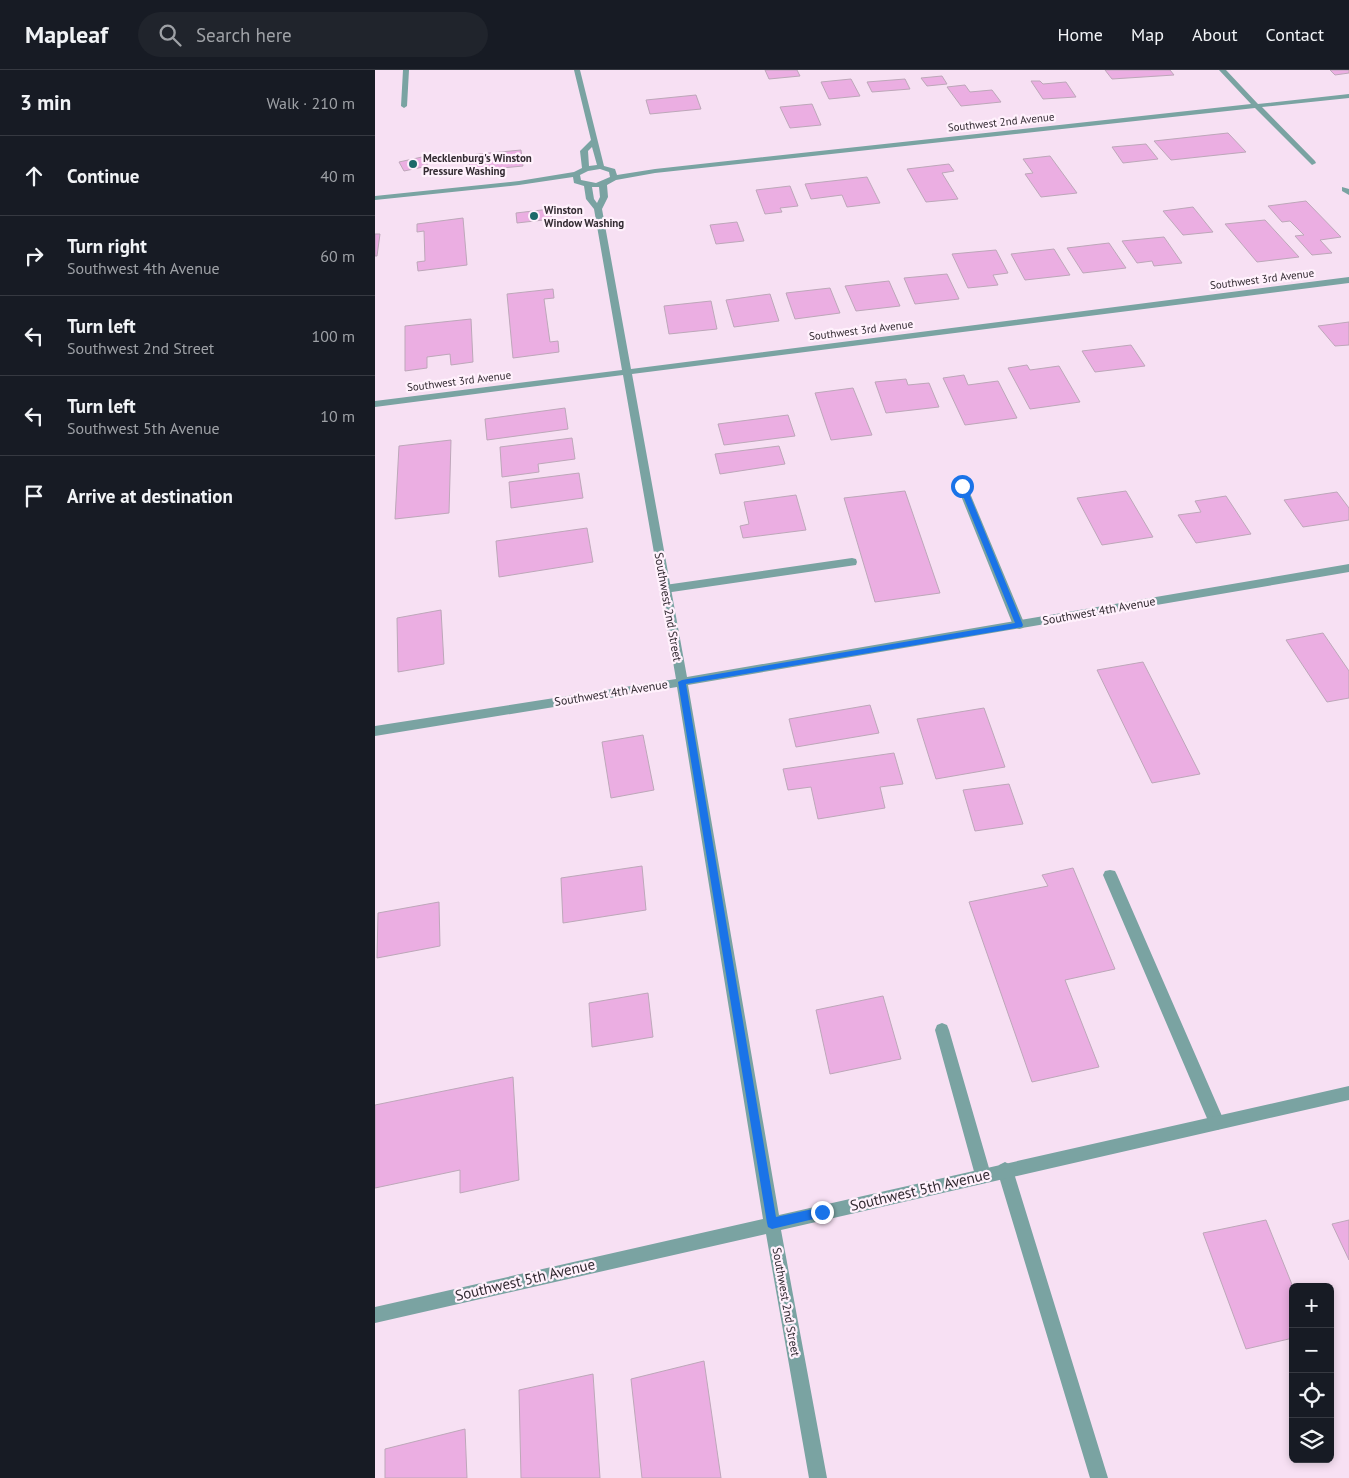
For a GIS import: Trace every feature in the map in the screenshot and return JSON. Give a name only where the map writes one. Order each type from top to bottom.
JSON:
[{"type":"street","points":[[404,106],[406,70]]},
{"type":"street","points":[[577,70],[601,167]]},
{"type":"street","points":[[1222,70],[1313,163]]},
{"type":"street","name":"Southwest 2nd Avenue","points":[[612,174],[655,171],[1349,96]]},
{"type":"street","points":[[586,168],[584,151],[594,142]]},
{"type":"street","points":[[375,198],[519,183],[576,174],[586,168],[601,167],[612,174],[603,184],[519,183]]},
{"type":"street","points":[[576,174],[579,183]]},
{"type":"street","name":"Southwest 2nd Street","points":[[598,209],[604,197],[603,184]]},
{"type":"street","name":"Southwest 2nd Street","points":[[588,185],[590,199],[598,209],[682,682],[772,1223],[818,1478]]},
{"type":"street","name":"Southwest 3rd Avenue","points":[[375,404],[1349,280]]},
{"type":"street","points":[[962,486],[1019,625]]},
{"type":"street","points":[[665,589],[852,562]]},
{"type":"street","name":"Southwest 4th Avenue","points":[[375,731],[682,682],[1349,568]]},
{"type":"street","points":[[1111,875],[1217,1123]]},
{"type":"street","points":[[942,1030],[983,1176]]},
{"type":"street","name":"Southwest 5th Avenue","points":[[375,1315],[1349,1093]]},
{"type":"street","points":[[1005,1170],[1099,1478]]},
{"type":"building","points":[[765,70],[797,70],[800,76],[769,79]]},
{"type":"building","points":[[1105,70],[1170,70],[1174,75],[1112,79]]},
{"type":"building","points":[[1330,70],[1349,70],[1349,73],[1335,75]]},
{"type":"building","points":[[942,76],[947,84],[927,86],[921,78]]},
{"type":"building","points":[[851,79],[860,96],[829,99],[821,82]]},
{"type":"building","points":[[905,79],[910,89],[872,92],[867,82]]},
{"type":"building","points":[[1031,81],[1040,81],[1043,84],[1066,82],[1076,97],[1043,99]]},
{"type":"building","points":[[965,85],[970,92],[992,90],[1001,102],[961,106],[947,87]]},
{"type":"building","points":[[696,95],[701,109],[650,114],[646,100]]},
{"type":"building","points":[[812,104],[821,125],[790,128],[780,107]]},
{"type":"building","points":[[1228,133],[1246,152],[1171,160],[1154,141]]},
{"type":"building","points":[[1146,144],[1158,159],[1123,163],[1112,147]]},
{"type":"building","points":[[521,150],[523,166],[470,171],[469,155]]},
{"type":"building","points":[[1050,156],[1077,193],[1041,197],[1025,174],[1033,173],[1023,159]]},
{"type":"building","name":"Mecklenburg's Winston Pressure Washing","points":[[422,157],[428,166],[404,171],[399,162]]},
{"type":"building","points":[[949,164],[954,171],[942,173],[958,199],[926,202],[907,169]]},
{"type":"building","points":[[867,177],[880,203],[847,207],[842,195],[811,199],[805,184]]},
{"type":"building","points":[[790,186],[798,206],[780,208],[782,212],[765,214],[756,190]]},
{"type":"building","points":[[1306,201],[1341,237],[1320,240],[1332,253],[1312,255],[1295,236],[1304,235],[1290,221],[1282,222],[1268,206]]},
{"type":"building","points":[[1193,207],[1213,232],[1183,235],[1163,211]]},
{"type":"building","name":"Winston Window Washing","points":[[550,209],[552,219],[517,223],[516,213]]},
{"type":"building","points":[[463,218],[467,265],[418,271],[417,262],[425,261],[424,231],[417,232],[417,224]]},
{"type":"building","points":[[1265,220],[1299,257],[1257,262],[1225,224]]},
{"type":"building","points":[[737,222],[744,241],[716,244],[710,225]]},
{"type":"building","points":[[375,234],[380,234],[377,256],[375,256]]},
{"type":"building","points":[[1164,237],[1182,263],[1154,266],[1152,261],[1137,263],[1122,241]]},
{"type":"building","points":[[1109,243],[1126,268],[1083,273],[1067,248]]},
{"type":"building","points":[[1054,249],[1070,275],[1025,280],[1011,254]]},
{"type":"building","points":[[996,250],[1008,273],[993,275],[998,285],[968,288],[952,254]]},
{"type":"building","points":[[947,274],[959,299],[915,304],[904,278]]},
{"type":"building","points":[[889,281],[900,306],[856,311],[845,286]]},
{"type":"building","points":[[830,288],[840,313],[795,319],[786,293]]},
{"type":"building","points":[[553,289],[554,298],[544,299],[550,342],[558,341],[559,352],[513,358],[507,294]]},
{"type":"building","points":[[770,294],[779,321],[734,327],[726,300]]},
{"type":"building","points":[[711,301],[717,329],[669,334],[664,306]]},
{"type":"building","points":[[471,319],[473,362],[451,365],[450,354],[427,357],[427,368],[405,371],[405,326]]},
{"type":"building","points":[[1349,322],[1349,345],[1335,346],[1318,326]]},
{"type":"building","points":[[1131,345],[1145,366],[1095,372],[1082,351]]},
{"type":"building","points":[[1027,365],[1030,370],[1059,366],[1080,402],[1030,409],[1008,368]]},
{"type":"building","points":[[964,375],[968,385],[998,381],[1017,418],[965,425],[943,378]]},
{"type":"building","points":[[906,379],[908,385],[929,383],[939,407],[886,413],[875,382]]},
{"type":"building","points":[[853,388],[872,435],[831,440],[815,393]]},
{"type":"building","points":[[565,408],[568,429],[487,440],[485,419]]},
{"type":"building","points":[[788,415],[795,436],[724,445],[718,424]]},
{"type":"building","points":[[572,438],[575,459],[538,464],[539,472],[502,477],[500,447]]},
{"type":"building","points":[[451,440],[449,513],[395,519],[399,446]]},
{"type":"building","points":[[779,446],[785,464],[720,474],[715,454]]},
{"type":"building","points":[[579,473],[583,498],[511,508],[509,482]]},
{"type":"building","points":[[905,491],[940,593],[875,602],[844,498]]},
{"type":"building","points":[[1126,491],[1153,537],[1102,545],[1077,498]]},
{"type":"building","points":[[1337,492],[1349,508],[1349,520],[1303,527],[1284,500]]},
{"type":"building","points":[[796,495],[806,530],[743,538],[740,526],[749,524],[744,502]]},
{"type":"building","points":[[1226,496],[1251,534],[1196,543],[1178,515],[1201,512],[1195,501]]},
{"type":"building","points":[[587,528],[593,562],[499,577],[496,541]]},
{"type":"building","points":[[441,610],[444,664],[398,672],[397,618]]},
{"type":"building","points":[[1323,633],[1349,671],[1349,698],[1327,702],[1286,640]]},
{"type":"building","points":[[1143,662],[1200,774],[1152,783],[1097,670]]},
{"type":"building","points":[[870,705],[879,733],[796,747],[789,719]]},
{"type":"building","points":[[984,708],[1005,767],[936,779],[917,719]]},
{"type":"building","points":[[643,735],[654,790],[611,798],[602,742]]},
{"type":"building","points":[[894,753],[903,784],[880,787],[885,808],[818,819],[811,787],[788,790],[783,769]]},
{"type":"building","points":[[1009,784],[1023,824],[975,831],[963,790]]},
{"type":"building","points":[[642,866],[646,910],[563,923],[561,878]]},
{"type":"building","points":[[1073,868],[1115,969],[1065,980],[1099,1067],[1032,1082],[969,902],[1048,886],[1042,875]]},
{"type":"building","points":[[439,902],[440,946],[377,958],[378,913]]},
{"type":"building","points":[[648,993],[653,1037],[592,1047],[589,1003]]},
{"type":"building","points":[[883,996],[901,1059],[830,1074],[816,1010]]},
{"type":"building","points":[[513,1077],[519,1180],[460,1193],[460,1170],[375,1188],[375,1105]]},
{"type":"building","points":[[1266,1220],[1291,1283],[1289,1283],[1289,1339],[1246,1349],[1203,1233]]},
{"type":"building","points":[[1349,1220],[1349,1260],[1332,1224]]},
{"type":"building","points":[[704,1361],[721,1478],[642,1478],[631,1379]]},
{"type":"building","points":[[593,1374],[600,1478],[521,1478],[519,1390]]},
{"type":"building","points":[[465,1429],[467,1478],[385,1478],[385,1449]]},
{"type":"place","name":"Mecklenburg's Winston Pressure Washing","points":[[413,164]]},
{"type":"place","name":"Winston Window Washing","points":[[534,216]]},
{"type":"route","points":[[822,1212],[772,1223],[682,682],[1019,625],[962,486]]}]
